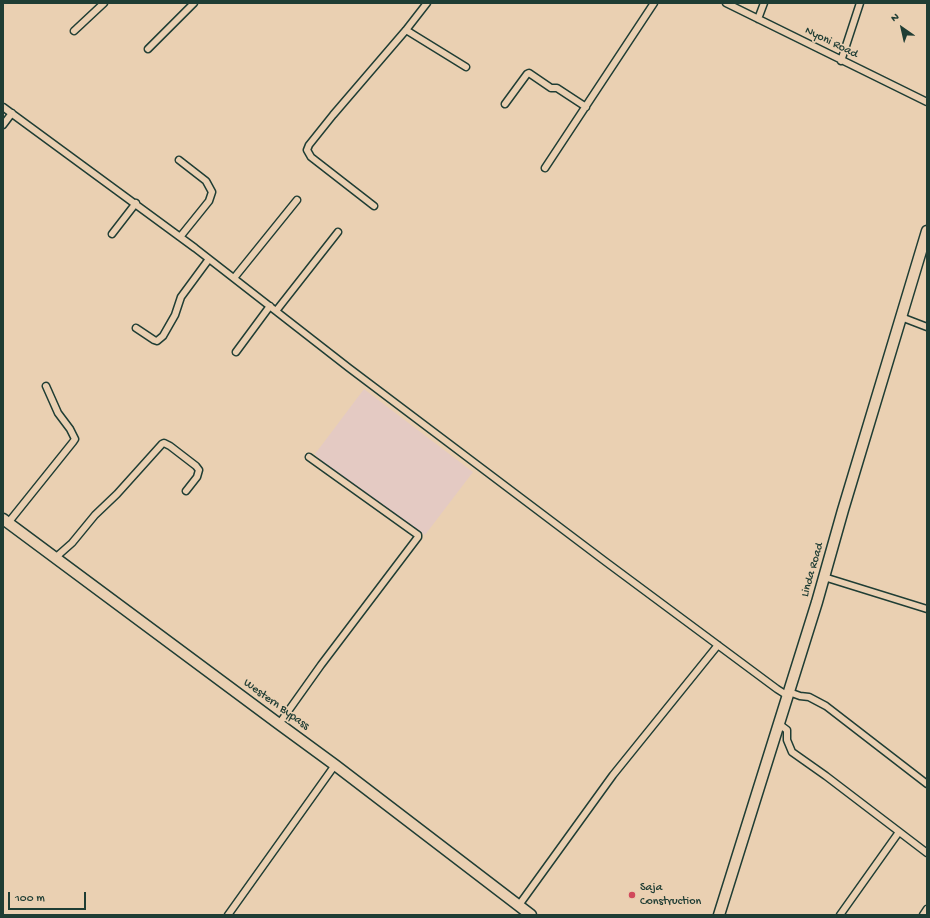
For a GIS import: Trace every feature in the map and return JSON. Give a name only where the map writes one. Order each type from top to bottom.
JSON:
[{"type":"main road","name":"Linda Road","points":[[720,915],[789,694],[927,231]]},
{"type":"main road","name":"Western Bypass","points":[[6,521],[335,765],[531,915]]},
{"type":"street","points":[[74,31],[104,3]]},
{"type":"street","points":[[148,49],[194,3]]},
{"type":"street","points":[[374,206],[311,157],[307,150],[309,145],[333,115],[406,30],[427,3]]},
{"type":"street","points":[[545,168],[654,3]]},
{"type":"street","name":"Nyoni Road","points":[[726,3],[841,61],[927,102]]},
{"type":"street","points":[[758,19],[764,3]]},
{"type":"street","points":[[841,61],[860,3]]},
{"type":"street","points":[[406,30],[466,67]]},
{"type":"street","points":[[505,104],[529,73],[551,88],[558,88],[586,108]]},
{"type":"street","points":[[3,106],[136,203],[349,368],[777,689],[789,694],[809,697],[826,706],[927,784]]},
{"type":"street","points":[[3,125],[12,113]]},
{"type":"street","points":[[179,160],[206,181],[212,192],[209,201],[180,237]]},
{"type":"street","points":[[234,278],[297,200]]},
{"type":"street","points":[[112,234],[136,203]]},
{"type":"street","points":[[276,311],[338,232]]},
{"type":"street","points":[[136,328],[157,341],[163,336],[175,315],[181,296],[209,259]]},
{"type":"street","points":[[236,352],[270,306]]},
{"type":"street","points":[[901,317],[927,327]]},
{"type":"street","points":[[6,521],[75,438],[58,412],[46,386]]},
{"type":"street","points":[[55,558],[72,543],[162,444],[170,446],[199,470],[198,477],[186,491]]},
{"type":"street","points":[[279,724],[418,538],[418,535],[309,458]]},
{"type":"street","points":[[824,577],[927,608]]},
{"type":"street","points":[[519,905],[613,775],[718,645]]},
{"type":"street","points":[[779,724],[787,730],[787,740],[792,752],[927,853]]},
{"type":"street","points":[[228,915],[335,765]]},
{"type":"street","points":[[840,915],[899,832]]},
{"type":"street","points":[[923,915],[927,909]]},
{"type":"shaded area","points":[[364,389],[473,472],[425,535],[333,472],[315,454]]},
{"type":"place","name":"Saja Construction","points":[[632,895]]}]
